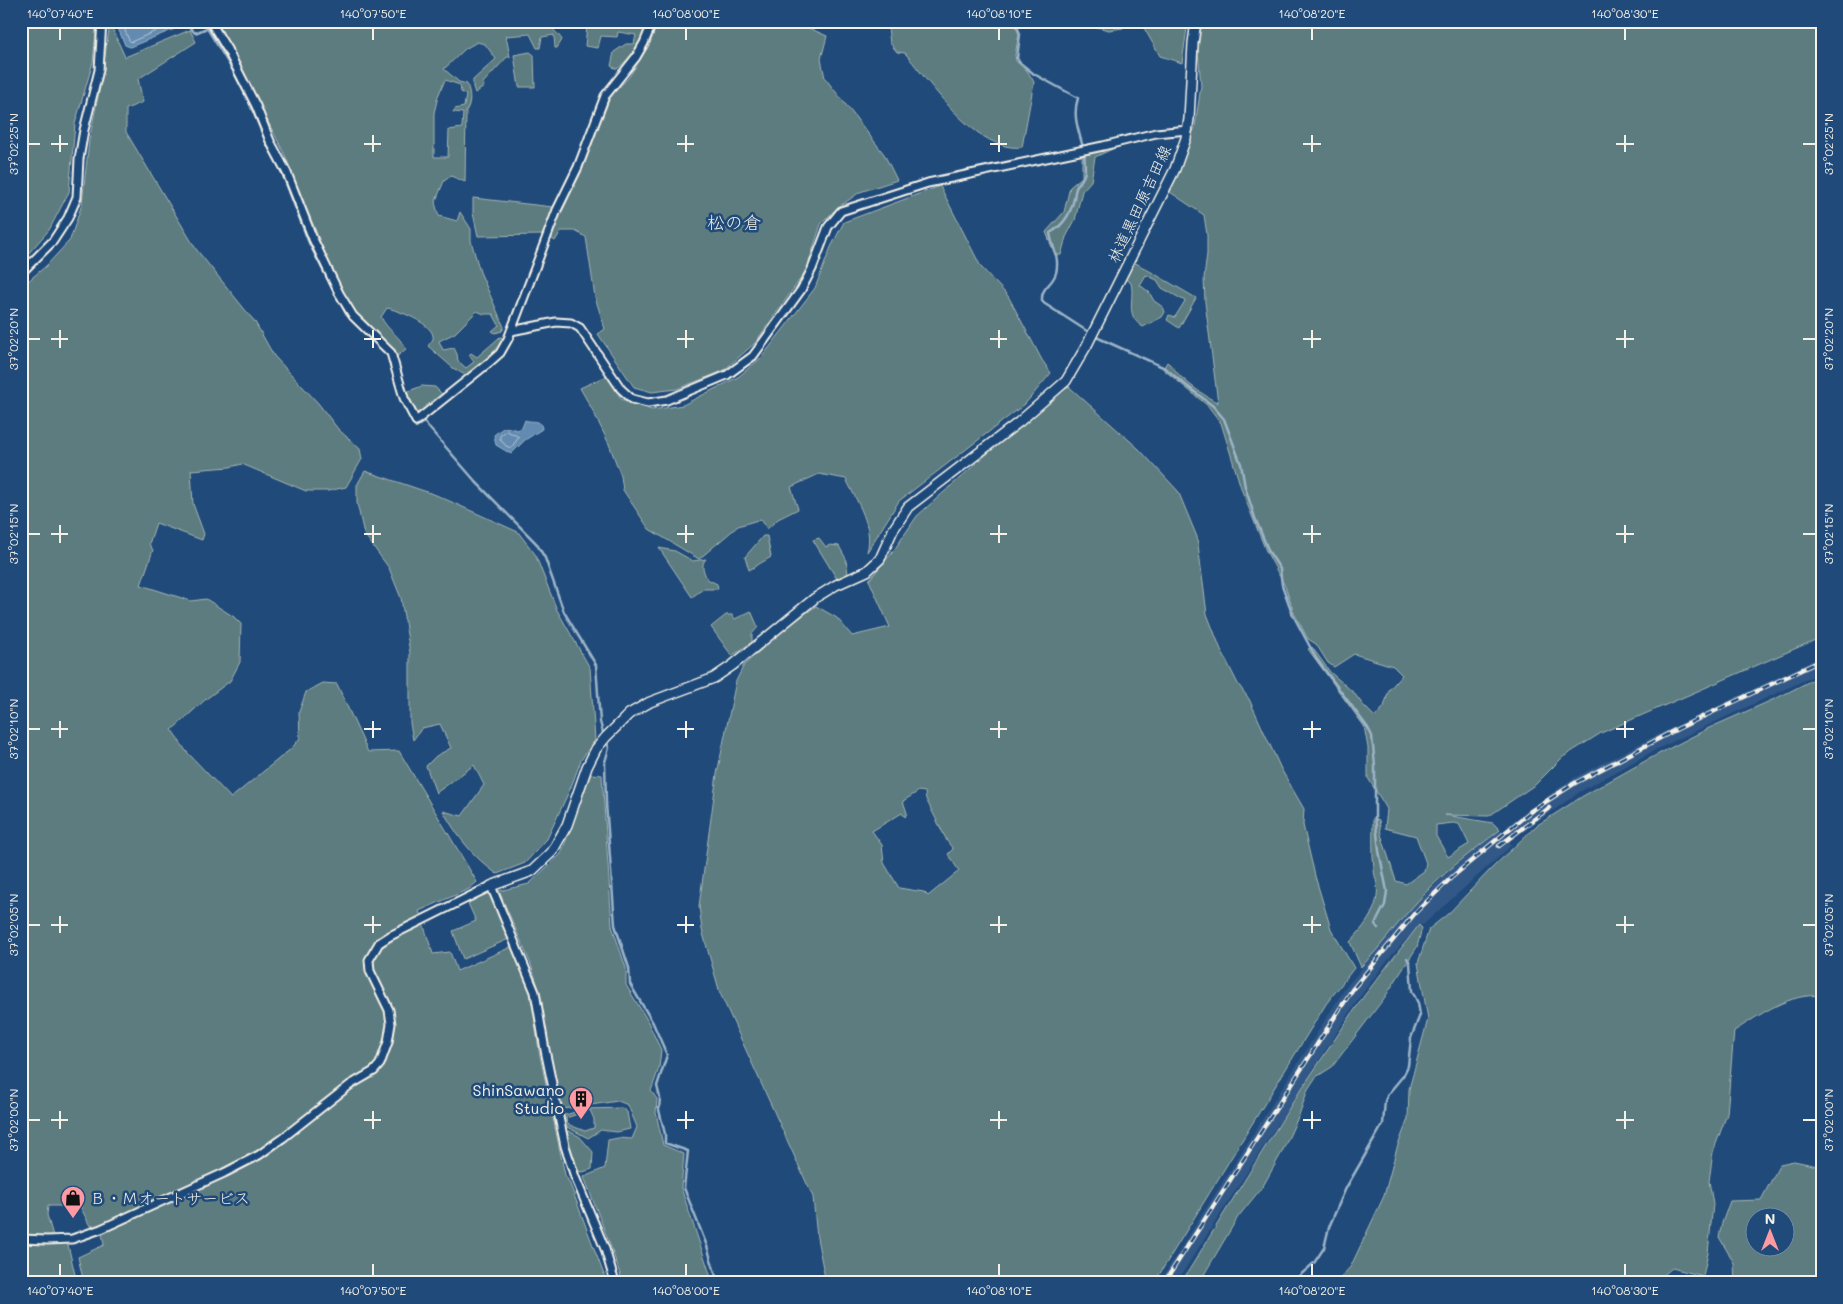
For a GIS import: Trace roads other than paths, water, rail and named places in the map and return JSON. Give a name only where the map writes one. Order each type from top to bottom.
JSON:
[{"type":"street","points":[[21,273],[53,241],[68,218],[76,197],[79,159],[84,130],[99,70],[102,21]]},
{"type":"street","points":[[210,21],[227,49],[256,106],[270,141],[287,173],[313,239],[339,294],[353,316],[392,353],[404,398],[416,421],[500,353],[511,331],[557,210],[578,167],[605,96],[636,57],[649,31],[650,21]]},
{"type":"street","name":"林道黒田原吉田線","points":[[492,886],[532,872],[552,852],[566,825],[596,749],[629,714],[650,702],[714,678],[733,665],[815,598],[874,566],[880,559],[908,506],[1018,422],[1066,381],[1175,169],[1188,130],[1196,21]]},
{"type":"street","points":[[511,331],[564,321],[576,324],[621,389],[632,399],[648,403],[667,400],[726,375],[753,356],[801,290],[812,269],[828,227],[835,216],[841,211],[928,183],[1148,135],[1188,130]]},
{"type":"street","points":[[21,1239],[72,1239],[224,1173],[259,1155],[350,1085],[374,1070],[380,1064],[388,1042],[391,1024],[389,1010],[370,971],[369,960],[374,950],[390,936],[492,886],[535,992],[544,1050],[565,1146],[575,1177],[605,1249],[615,1283]]},
{"type":"water","points":[[115,21],[187,21],[177,28],[130,47],[125,45]]},
{"type":"water","points":[[525,420],[540,423],[542,429],[525,440],[511,454],[496,445],[494,435],[505,428],[517,430],[522,428]]},
{"type":"waterway","points":[[1015,21],[1020,34],[1017,58],[1019,62],[1034,74],[1078,98],[1076,117],[1084,154],[1085,171],[1077,186],[1068,216],[1050,233],[1057,267],[1052,281],[1043,292],[1042,301],[1090,333]]},
{"type":"waterway","points":[[186,23],[195,33],[207,28],[232,69],[282,173],[309,243],[346,314],[368,336]]},
{"type":"waterway","points":[[1094,336],[1165,368],[1213,406],[1224,419],[1241,464],[1245,487],[1255,518],[1269,552],[1280,569],[1282,585],[1293,615],[1316,658],[1372,736],[1375,766],[1375,816],[1379,851],[1387,891],[1385,905],[1375,924],[1378,928]]},
{"type":"waterway","points":[[390,362],[403,405],[416,427],[424,422],[476,482],[536,543],[545,558],[564,612],[596,665],[600,722],[604,736]]},
{"type":"waterway","points":[[606,741],[609,748],[605,762],[606,803],[615,925],[629,968],[630,984],[653,1023],[667,1055],[657,1086],[665,1143],[688,1151],[684,1188],[707,1246],[718,1283]]},
{"type":"waterway","points":[[1291,1283],[1314,1263],[1324,1248],[1329,1227],[1346,1188],[1383,1124],[1385,1101],[1388,1094],[1403,1076],[1408,1066],[1411,1038],[1420,1015],[1418,1003],[1412,991],[1410,963],[1407,958]]},
{"type":"railway","points":[[1164,1283],[1352,990],[1415,913],[1452,877],[1531,811],[1575,783],[1677,729],[1822,660]]},
{"type":"railway","points":[[1499,846],[1549,808]]},
{"type":"place","name":"ShinSawano Studio","points":[[581,1120]]},
{"type":"place","name":"Ｂ・Ｍオートサービス","points":[[73,1219]]},
{"type":"district","name":"松の倉","points":[[734,223]]}]
